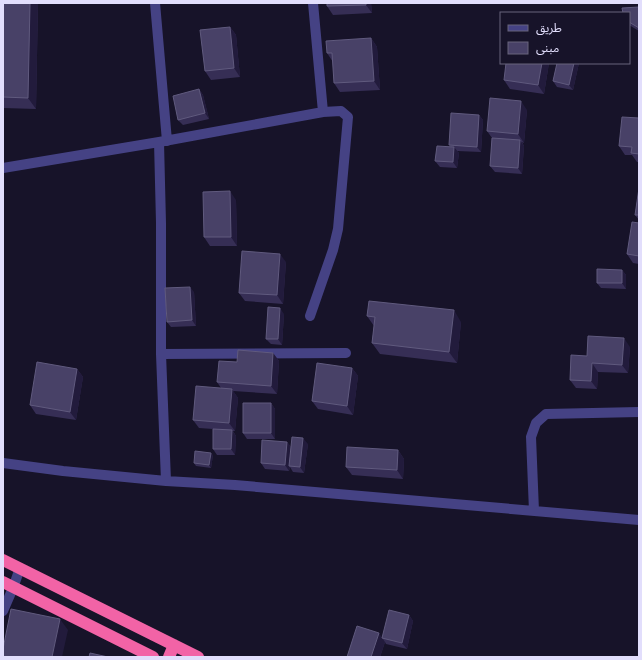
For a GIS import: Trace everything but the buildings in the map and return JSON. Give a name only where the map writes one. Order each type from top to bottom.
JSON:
[{"type":"highway","points":[[3,560],[198,657]]},
{"type":"highway","points":[[8,585],[152,657]]},
{"type":"highway","points":[[169,657],[174,645]]},
{"type":"street","points":[[155,3],[163,142],[161,223],[161,354],[166,481]]},
{"type":"street","points":[[313,3],[322,112]]},
{"type":"street","points":[[3,168],[163,142],[322,112],[341,111],[348,117],[338,229],[333,250],[310,316]]},
{"type":"street","points":[[161,354],[346,354]]},
{"type":"street","points":[[534,511],[531,437],[536,423],[546,414],[639,412]]},
{"type":"street","points":[[3,463],[63,471],[166,481],[235,485],[639,520]]},
{"type":"street","points":[[3,611],[8,585],[20,568]]}]
